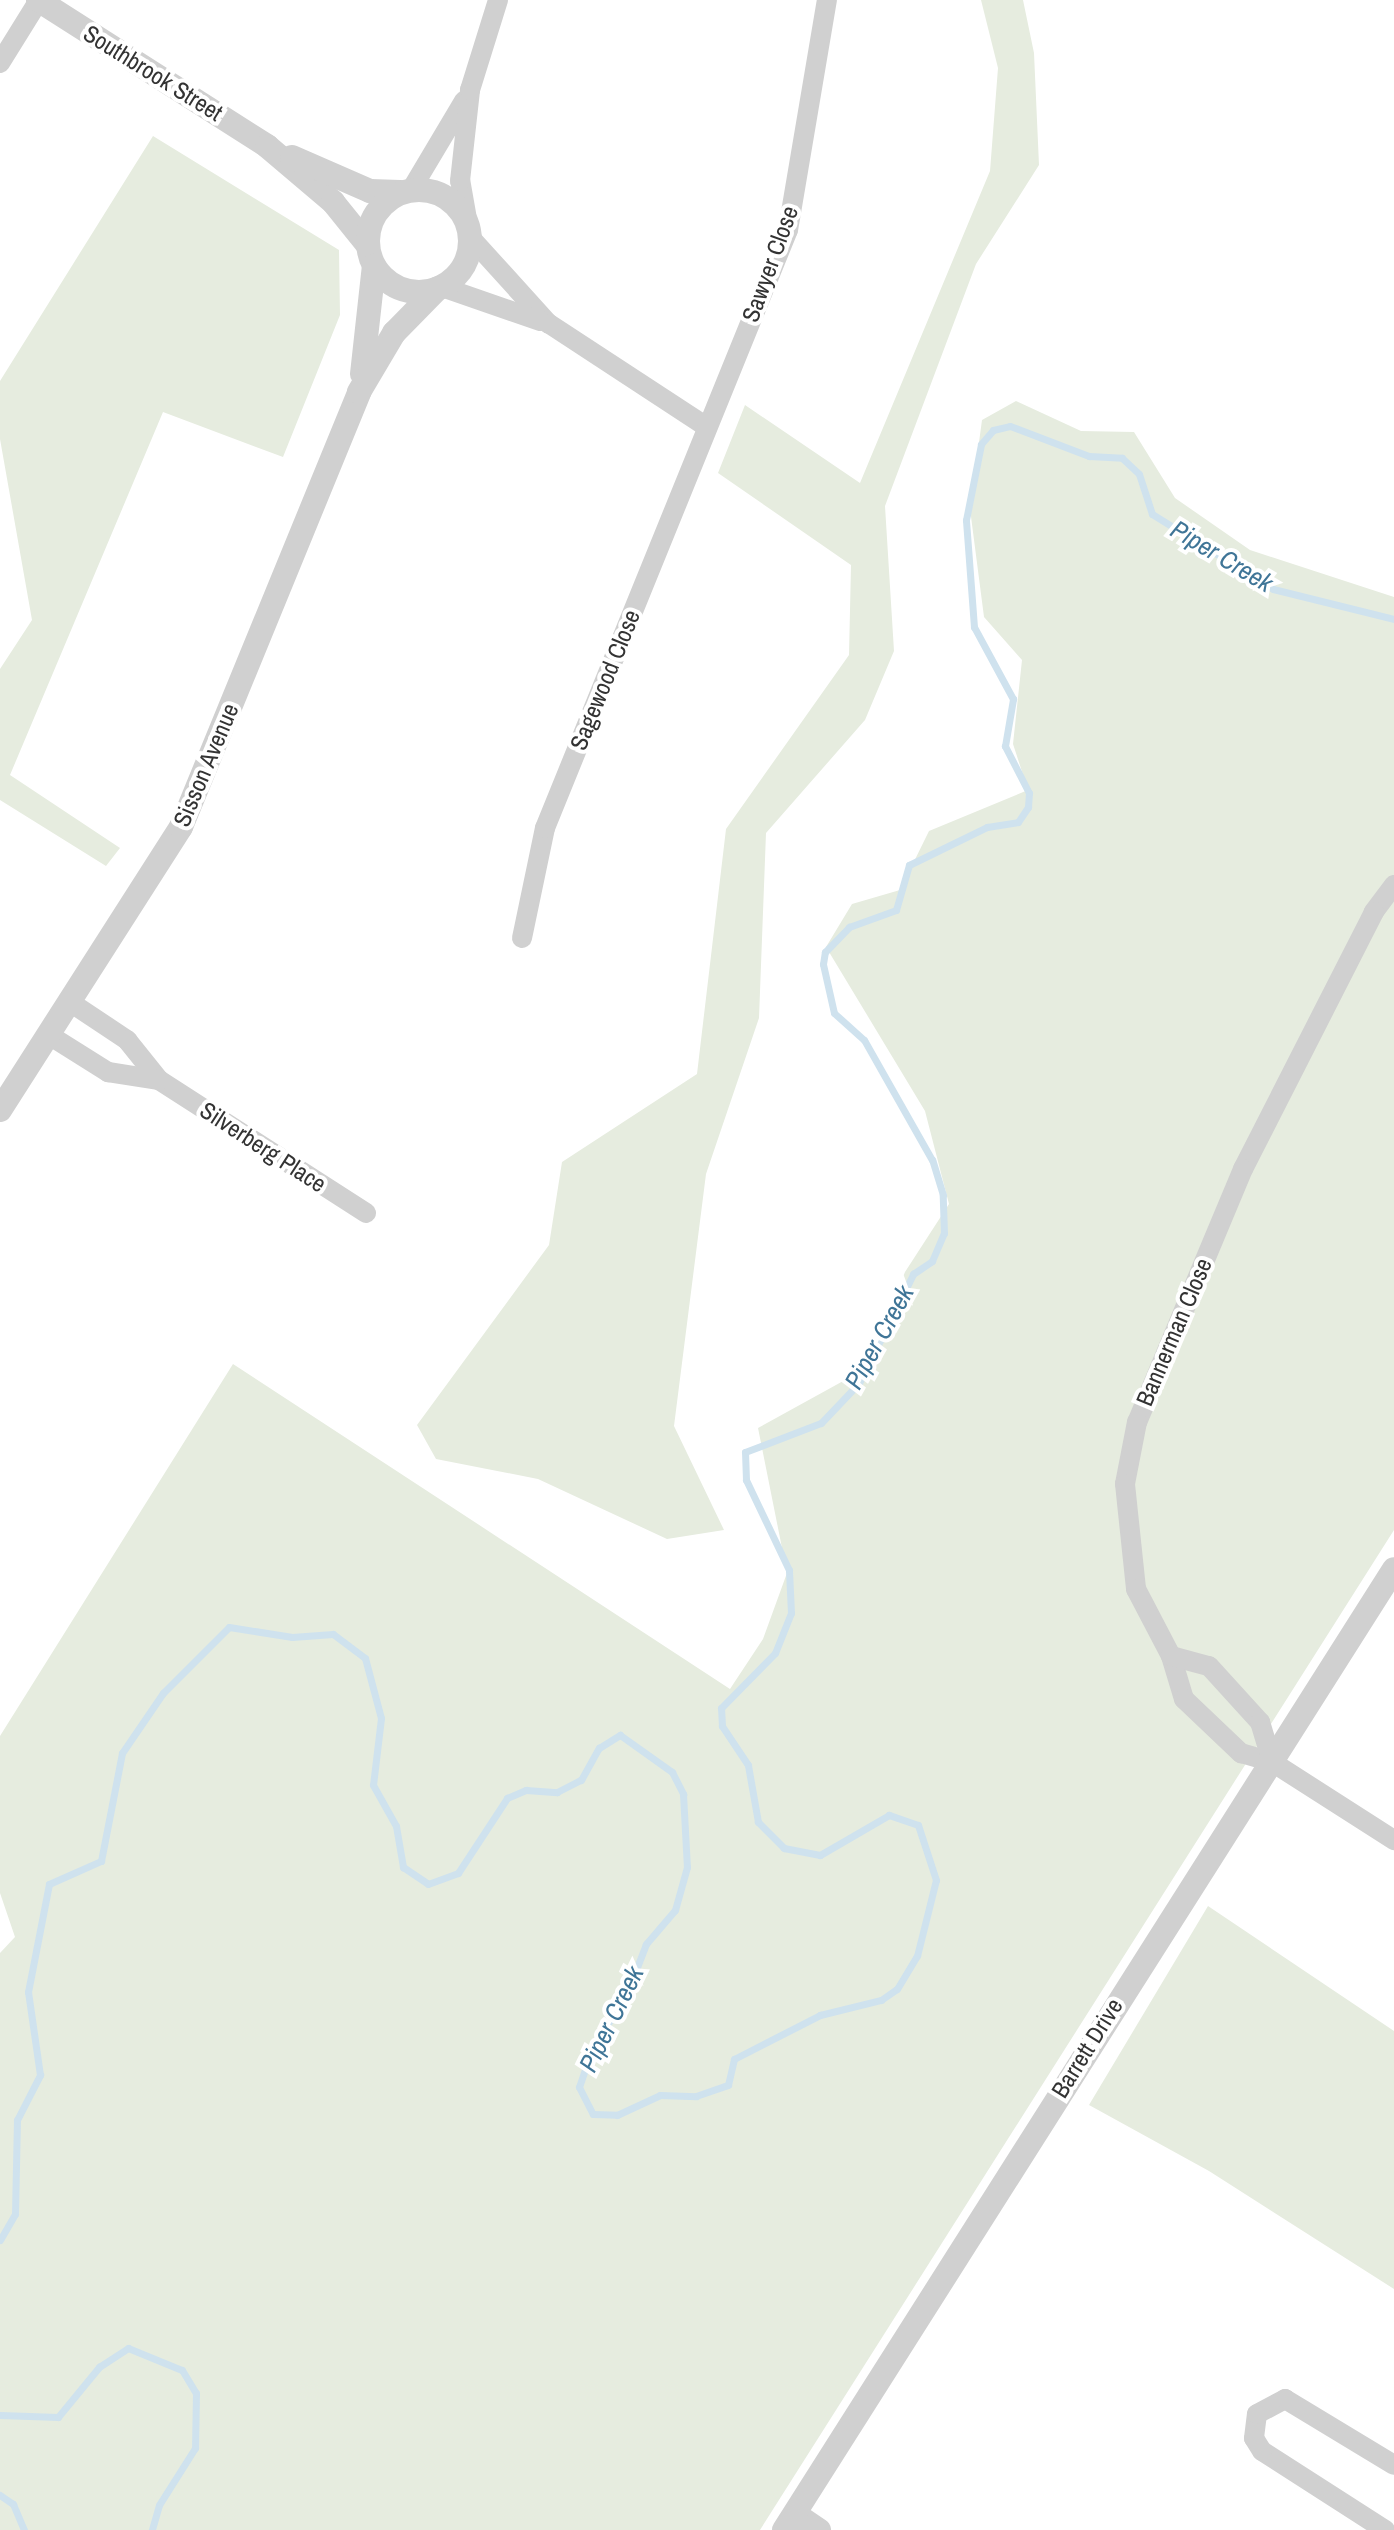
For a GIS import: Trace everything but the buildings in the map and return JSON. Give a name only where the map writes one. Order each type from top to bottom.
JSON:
[{"type":"street","points":[[0,63],[39,0]]},
{"type":"street","name":"Southbrook Street","points":[[39,0],[267,146],[333,202],[370,255]]},
{"type":"street","points":[[470,90],[405,191],[376,213],[370,255],[409,292],[440,287],[462,271],[468,227],[460,181],[470,90],[498,0]]},
{"type":"street","name":"Sawyer Close","points":[[707,427],[788,230],[827,0]]},
{"type":"street","name":"Southbrook Street","points":[[267,146],[370,191],[405,191]]},
{"type":"street","points":[[405,191],[440,194],[548,323]]},
{"type":"street","name":"Sisson Avenue","points":[[359,392],[372,324],[370,255]]},
{"type":"street","points":[[440,287],[548,323],[707,427]]},
{"type":"street","name":"Sisson Avenue","points":[[0,1110],[181,827],[359,392],[394,333],[440,287]]},
{"type":"street","name":"Sagewood Close","points":[[522,938],[545,828],[707,427]]},
{"type":"street","name":"Bannerman Close","points":[[1394,885],[1374,912],[1243,1169],[1137,1422],[1125,1484],[1128,1550],[1136,1589],[1171,1656],[1184,1699],[1241,1753],[1272,1762],[1394,1840]]},
{"type":"street","name":"Silverberg Place","points":[[70,1002],[127,1040],[159,1080],[366,1213]]},
{"type":"street","name":"Silverberg Place","points":[[49,1035],[108,1072],[159,1080]]},
{"type":"street","name":"Barrett Drive","points":[[790,2522],[1394,1569]]},
{"type":"street","points":[[1171,1656],[1209,1666],[1260,1722],[1272,1762]]},
{"type":"street","points":[[1372,2527],[1262,2451],[1254,2438],[1257,2414],[1285,2399],[1394,2465]]},
{"type":"street","points":[[790,2522],[819,2530]]},
{"type":"shaded area","points":[[981,0],[1023,0],[1034,53],[1039,165],[976,264],[885,506],[894,651],[865,720],[766,833],[759,1018],[706,1174],[674,1426],[724,1530],[667,1539],[538,1479],[436,1459],[417,1425],[549,1245],[562,1162],[697,1074],[726,829],[849,655],[851,565],[718,473],[745,405],[860,483],[990,171],[998,68]]},
{"type":"shaded area","points":[[153,136],[339,250],[340,315],[283,457],[163,412],[10,775],[120,848],[106,866],[0,800],[0,669],[32,620],[0,439],[0,381]]},
{"type":"shaded area","points":[[1016,401],[1081,431],[1134,432],[1175,498],[1250,550],[1394,597],[1394,1530],[760,2530],[0,2530],[0,1953],[15,1937],[0,1893],[0,1736],[233,1364],[730,1689],[763,1639],[787,1573],[758,1428],[865,1369],[905,1272],[949,1204],[925,1111],[826,947],[852,904],[900,890],[929,831],[1028,790],[1013,744],[1022,660],[984,617],[970,509],[982,420]]},
{"type":"shaded area","points":[[1208,1906],[1394,2031],[1394,2289],[1209,2171],[1089,2105]]},
{"type":"waterway","name":"Piper Creek","points":[[0,2240],[15,2214],[17,2120],[40,2075],[28,1992],[49,1884],[101,1861],[122,1753],[163,1693],[229,1627],[292,1637],[333,1634],[365,1658],[381,1718],[373,1785],[396,1826],[403,1867],[428,1884],[458,1873],[507,1798],[526,1790],[557,1792],[581,1780],[599,1748],[620,1735],[672,1772],[683,1794],[687,1867],[675,1910],[646,1944],[627,1993],[592,2049],[579,2087],[593,2114],[617,2115],[660,2095],[696,2096],[728,2085],[734,2059],[820,2015],[881,2000],[897,1989],[917,1956],[936,1880],[918,1825],[889,1815],[820,1855],[784,1848],[758,1822],[748,1765],[722,1726],[721,1708],[775,1653],[791,1613],[789,1570],[746,1480],[745,1452],[821,1423],[859,1383],[913,1274],[932,1261],[944,1233],[943,1195],[932,1160],[864,1040],[834,1013],[823,964],[825,952],[849,927],[896,910],[909,865],[987,827],[1018,822],[1028,807],[1029,793],[1005,746],[1013,699],[974,627],[966,520],[981,444],[993,430],[1010,426],[1089,456],[1122,458],[1139,474],[1152,514],[1273,589],[1394,619]]},
{"type":"waterway","name":"Piper Creek","points":[[0,2415],[58,2417],[99,2367],[128,2348],[182,2370],[196,2393],[195,2448],[159,2505],[152,2530]]},
{"type":"waterway","name":"Piper Creek","points":[[0,2495],[13,2504],[24,2530]]}]
